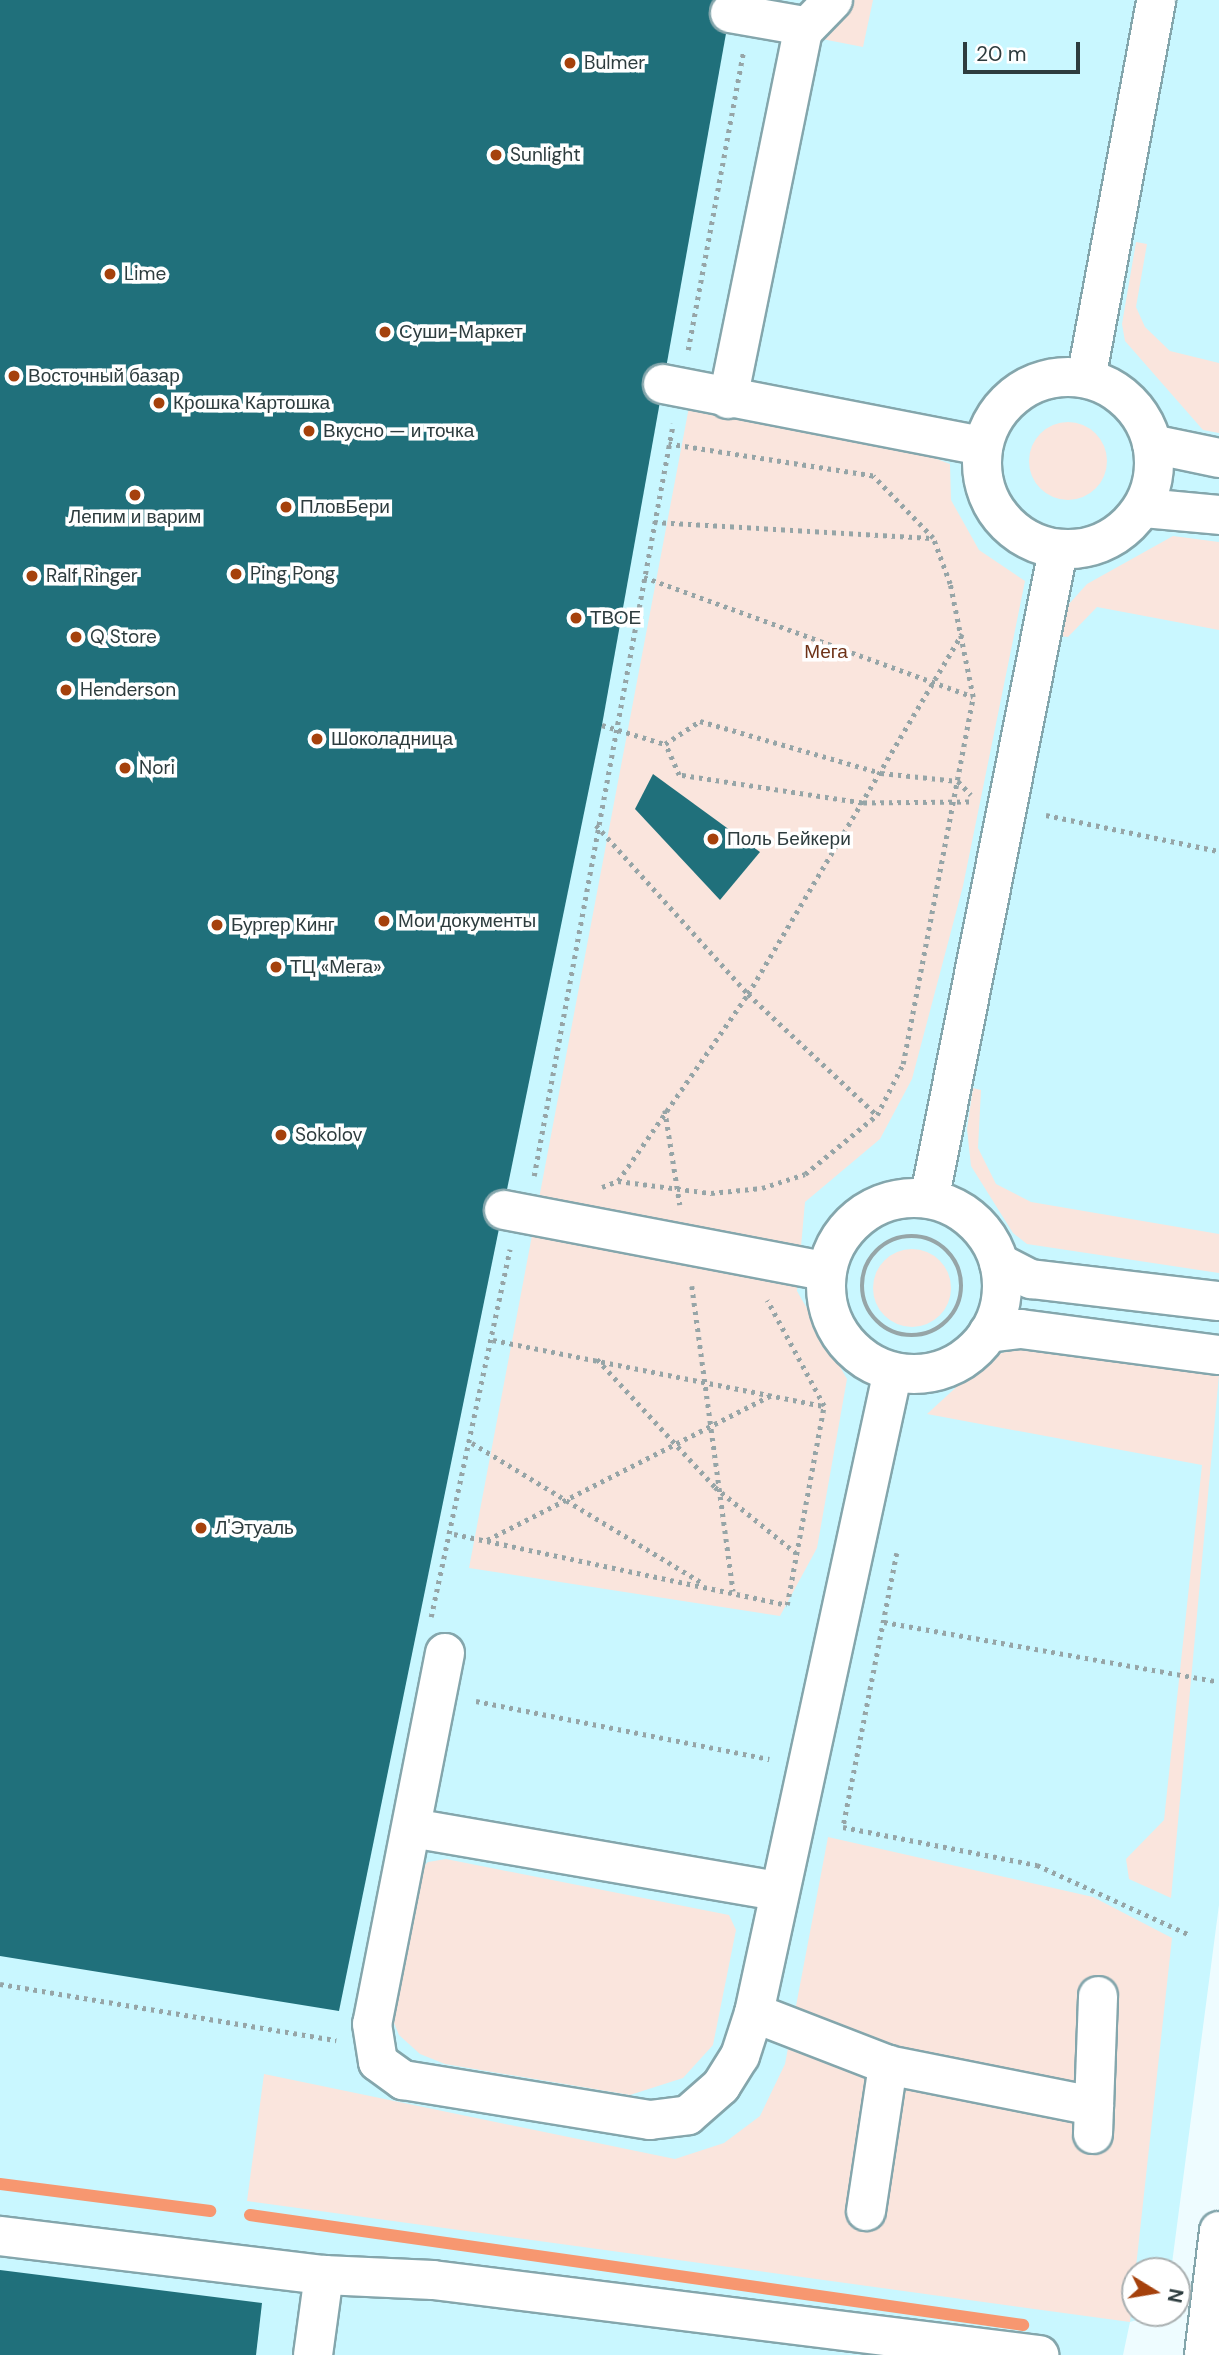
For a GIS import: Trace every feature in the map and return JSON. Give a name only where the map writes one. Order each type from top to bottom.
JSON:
[{"type":"street","points":[[728,398],[804,26],[832,0]]},
{"type":"street","points":[[1087,374],[1156,0]]},
{"type":"street","points":[[740,15],[804,26]]},
{"type":"street","points":[[1087,374],[1123,396],[1144,419],[1152,444],[1153,484],[1144,508],[1110,540],[1058,550],[1024,537],[995,510],[983,480],[983,446],[997,412],[1023,388],[1087,374]]},
{"type":"street","points":[[672,386],[983,446]]},
{"type":"street","points":[[1152,444],[1219,458]]},
{"type":"street","points":[[1144,508],[1219,515]]},
{"type":"street","points":[[930,1196],[1058,550]]},
{"type":"street","points":[[999,1263],[1000,1300],[988,1333],[968,1358],[936,1375],[892,1375],[867,1360],[834,1321],[824,1271],[836,1242],[851,1227],[905,1196],[930,1196],[965,1215],[999,1263],[1031,1279],[1219,1301]]},
{"type":"street","points":[[515,1212],[687,1240],[824,1271]]},
{"type":"street","points":[[988,1333],[1021,1329],[1219,1355]]},
{"type":"street","points":[[437,1641],[437,1694],[370,2034],[378,2062],[394,2076],[650,2120],[688,2115],[721,2086],[740,2056],[754,2013],[776,1891],[809,1766],[892,1375]]},
{"type":"street","points":[[412,1828],[776,1891]]},
{"type":"street","points":[[754,2013],[888,2065],[1093,2120],[1098,1996]]},
{"type":"street","points":[[866,2211],[888,2065]]},
{"type":"street","points":[[1204,2355],[1219,2231]]},
{"type":"street","points":[[0,2236],[324,2275],[433,2280],[1039,2355]]},
{"type":"street","points":[[313,2355],[324,2275]]},
{"type":"path","points":[[437,1641],[454,1534],[493,1340],[515,1212],[596,824],[644,577],[668,443],[672,386],[740,15]]},
{"type":"path","points":[[592,1191],[618,1181],[677,1189],[762,1188],[805,1174],[877,1115],[903,1064],[973,697],[962,634],[933,538],[873,477],[668,443]]},
{"type":"path","points":[[654,522],[933,538]]},
{"type":"path","points":[[644,577],[973,697]]},
{"type":"path","points":[[618,1181],[664,1109],[748,994],[937,684],[962,634]]},
{"type":"path","points":[[602,725],[614,731],[665,744],[700,721],[881,773],[958,781],[976,801],[954,804],[862,803],[679,775],[665,744]]},
{"type":"path","points":[[1040,814],[1219,851]]},
{"type":"path","points":[[596,824],[748,994],[877,1115]]},
{"type":"path","points":[[664,1109],[687,1240],[706,1381],[715,1487],[733,1591]]},
{"type":"path","points":[[910,1235],[951,1252],[961,1272],[962,1295],[954,1316],[937,1331],[915,1337],[892,1333],[869,1310],[862,1277],[880,1248],[910,1235]]},
{"type":"path","points":[[454,1534],[704,1584],[787,1605],[824,1406],[763,1293]]},
{"type":"path","points":[[493,1340],[824,1406]]},
{"type":"path","points":[[597,1359],[715,1487],[796,1553]]},
{"type":"path","points":[[485,1541],[773,1395]]},
{"type":"path","points":[[471,1443],[704,1584]]},
{"type":"path","points":[[898,1548],[843,1827],[1037,1865],[1188,1934]]},
{"type":"path","points":[[884,1622],[1216,1681]]},
{"type":"path","points":[[437,1694],[852,1775]]},
{"type":"path","points":[[0,1984],[346,2042]]},
{"type":"shaded area","name":"Мега","points":[[0,0],[1219,0],[1219,1905],[1173,2257],[1121,2257],[1121,2327],[1129,2327],[1123,2355],[0,2355]]},
{"type":"green space","points":[[849,0],[873,0],[863,47],[817,38]]},
{"type":"green space","points":[[1136,242],[1147,244],[1136,307],[1145,327],[1170,351],[1219,363],[1219,433],[1203,430],[1125,341],[1122,324]]},
{"type":"green space","name":"Мега","points":[[689,407],[916,451],[950,464],[951,500],[979,550],[1025,581],[963,886],[912,1079],[880,1139],[805,1202],[797,1291],[847,1379],[817,1548],[780,1616],[469,1568]]},
{"type":"green space","points":[[1068,422],[1083,425],[1100,439],[1107,461],[1104,476],[1090,493],[1068,500],[1053,497],[1036,483],[1029,461],[1032,446],[1046,429]]},
{"type":"green space","points":[[1173,536],[1219,542],[1219,630],[1097,607],[1068,637],[1059,636],[1069,604],[1087,584]]},
{"type":"green space","points":[[973,1088],[981,1090],[978,1148],[996,1184],[1031,1202],[1219,1234],[1219,1273],[1027,1244],[1013,1233],[971,1166],[967,1129]]},
{"type":"green space","points":[[912,1249],[927,1252],[944,1266],[951,1288],[948,1303],[934,1320],[912,1327],[897,1324],[880,1310],[873,1288],[876,1273],[890,1256]]},
{"type":"green space","points":[[1029,1343],[1219,1375],[1171,1898],[1129,1879],[1126,1859],[1164,1820],[1202,1465],[927,1414],[988,1358]]},
{"type":"green space","points":[[828,1837],[1093,1897],[1172,1938],[1137,2257],[1121,2257],[1121,2321],[247,2201],[264,2074],[675,2159],[724,2143],[760,2116],[785,2064]]},
{"type":"green space","points":[[446,1859],[729,1915],[736,1930],[713,2045],[683,2078],[630,2095],[445,2064],[420,2054],[399,2035],[392,2018],[416,1874],[428,1862]]},
{"type":"building","name":"ТЦ «Мега»","points":[[0,0],[732,0],[602,725],[339,2011],[0,1956]]},
{"type":"building","points":[[653,774],[760,852],[720,900],[635,809]]},
{"type":"building","points":[[0,2270],[262,2303],[256,2355],[0,2355]]},
{"type":"waterway","points":[[0,2184],[210,2211]]},
{"type":"waterway","points":[[250,2215],[1023,2325]]},
{"type":"place","name":"Bulmer","points":[[570,63]]},
{"type":"place","name":"Sunlight","points":[[496,155]]},
{"type":"place","name":"Lime","points":[[110,274]]},
{"type":"place","name":"Суши-Маркет","points":[[385,332]]},
{"type":"place","name":"Восточный базар","points":[[14,376]]},
{"type":"place","name":"Крошка Картошка","points":[[159,403]]},
{"type":"place","name":"Вкусно — и точка","points":[[309,431]]},
{"type":"place","name":"Лепим и варим","points":[[135,495]]},
{"type":"place","name":"ПловБери","points":[[286,507]]},
{"type":"place","name":"Ping Pong","points":[[236,574]]},
{"type":"place","name":"Ralf Ringer","points":[[32,576]]},
{"type":"place","name":"ТВОЕ","points":[[576,618]]},
{"type":"place","name":"Q Store","points":[[76,637]]},
{"type":"place","name":"Henderson","points":[[66,690]]},
{"type":"place","name":"Шоколадница","points":[[317,739]]},
{"type":"place","name":"Nori","points":[[125,768]]},
{"type":"place","name":"Поль Бейкери","points":[[713,839]]},
{"type":"place","name":"Мои документы","points":[[384,921]]},
{"type":"place","name":"Бургер Кинг","points":[[217,925]]},
{"type":"place","name":"ТЦ «Мега»","points":[[276,967]]},
{"type":"place","name":"Sokolov","points":[[281,1135]]},
{"type":"place","name":"Л'Этуаль","points":[[201,1528]]}]
